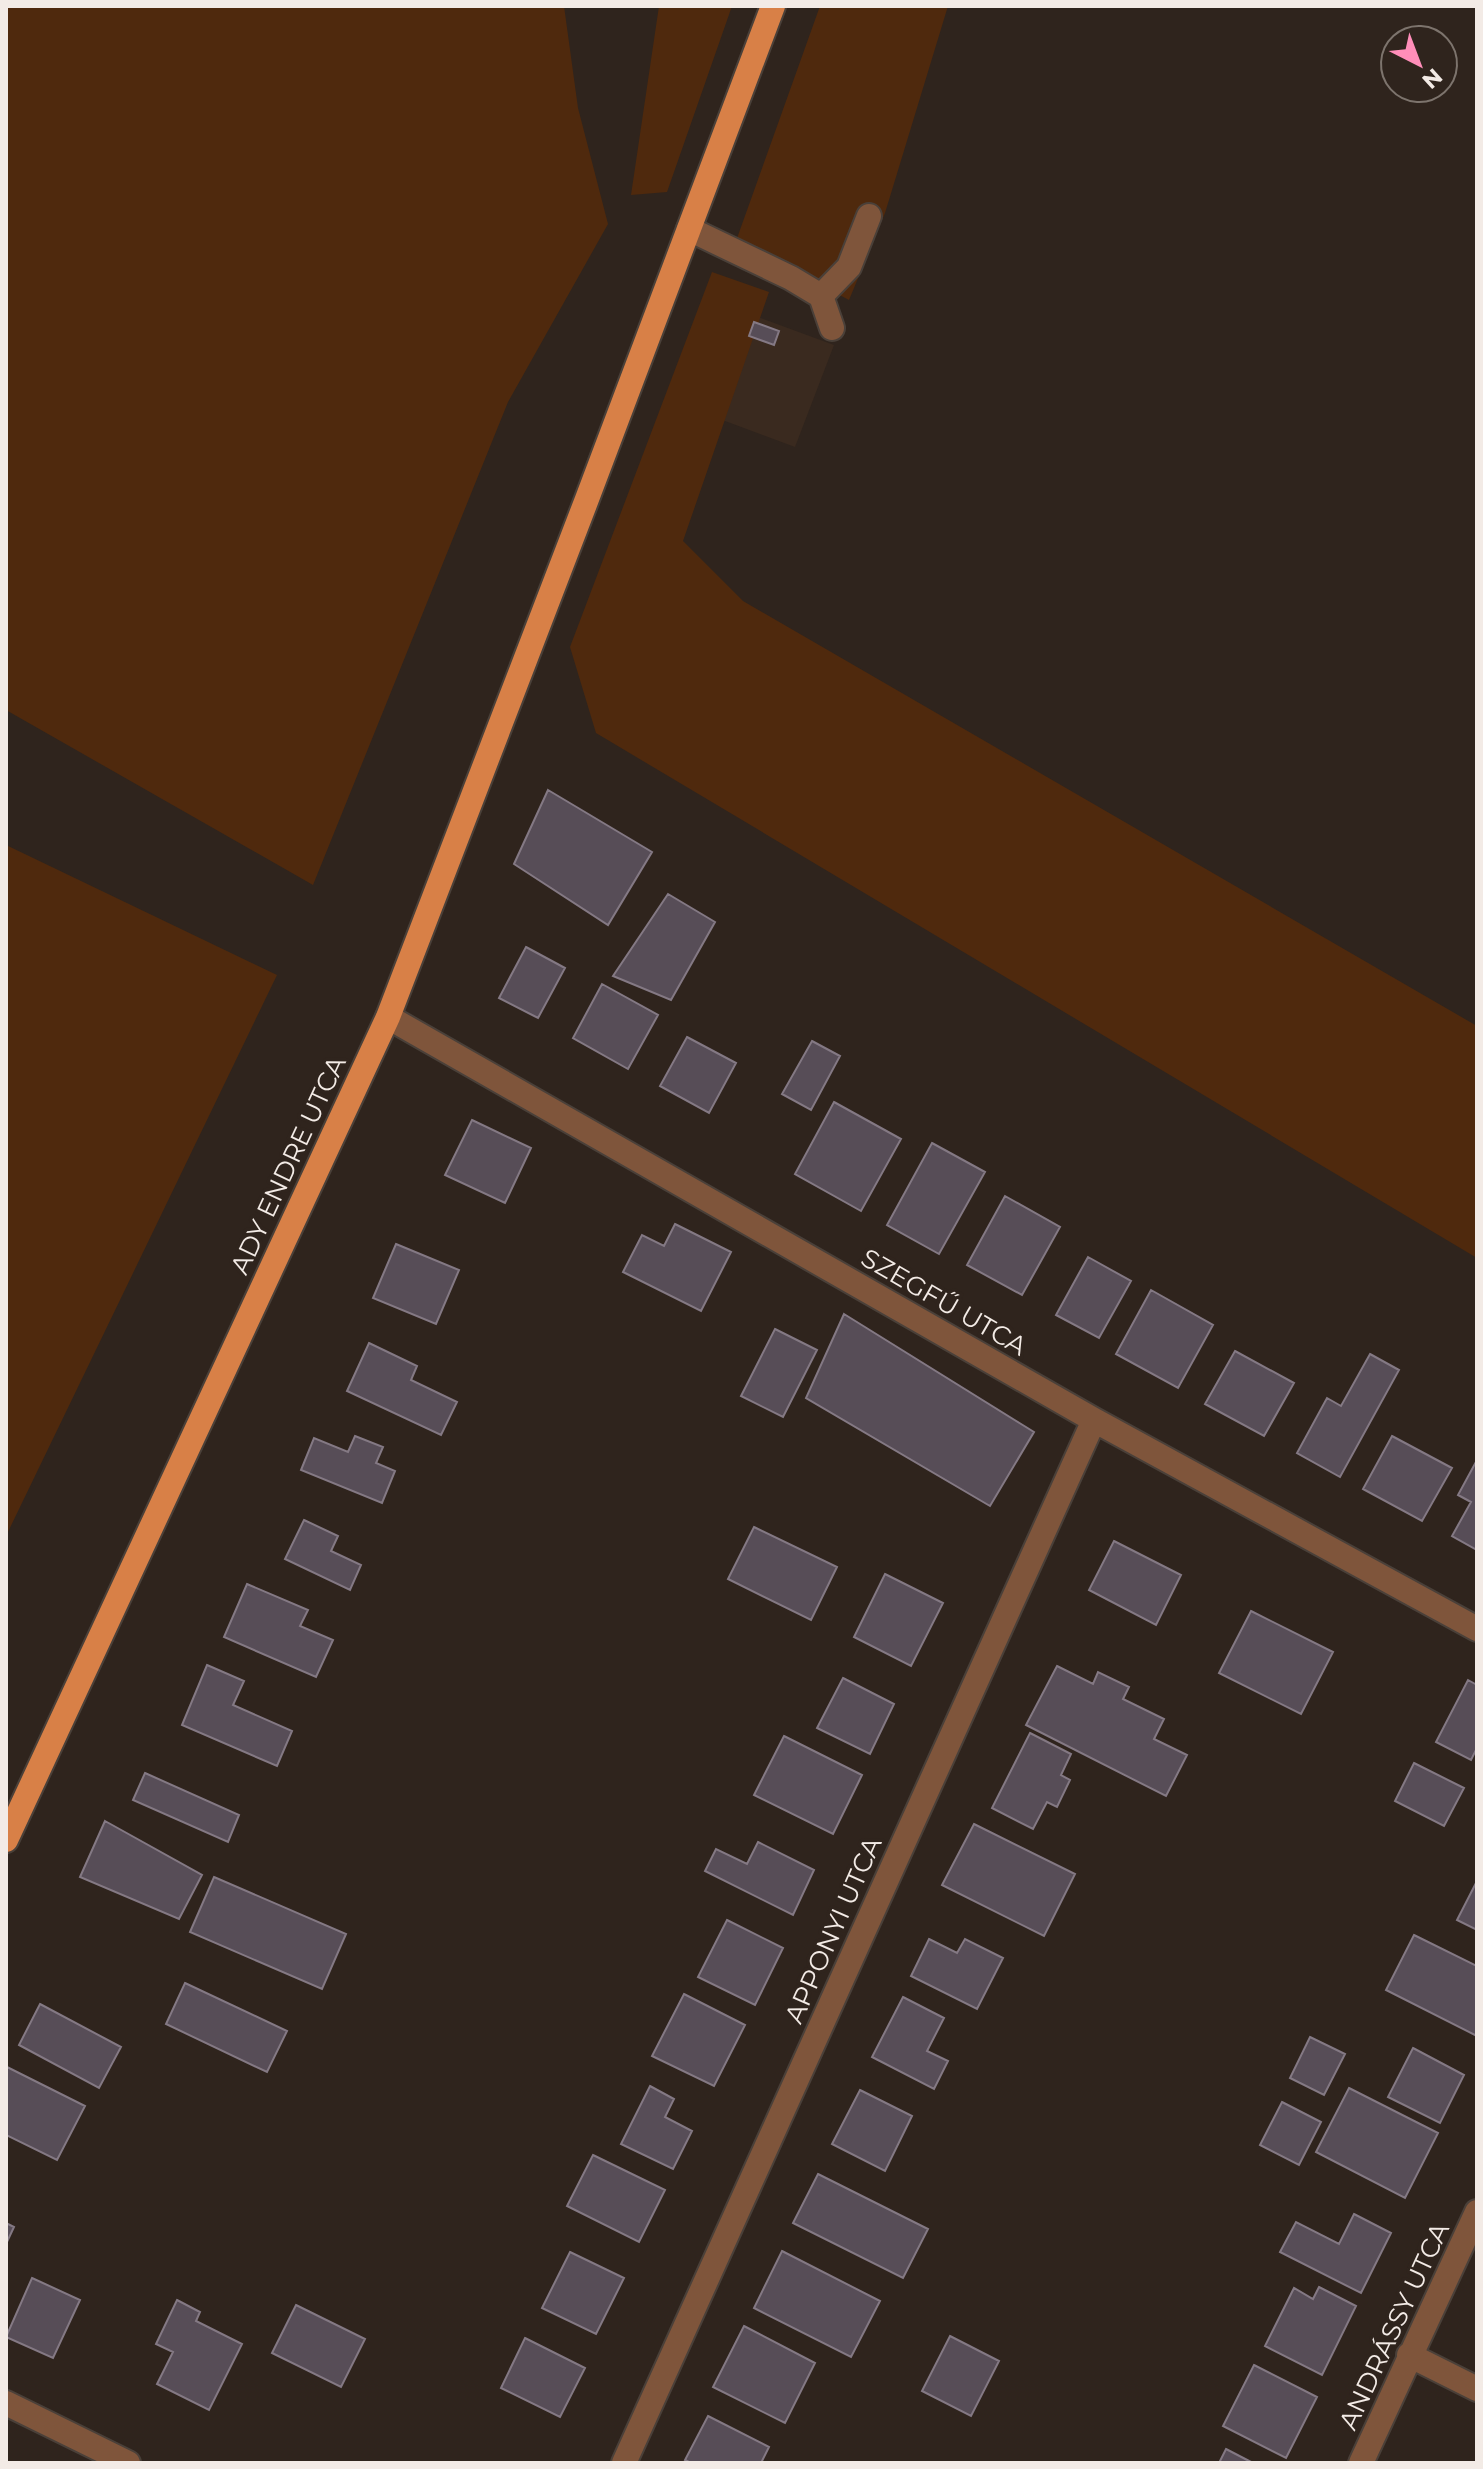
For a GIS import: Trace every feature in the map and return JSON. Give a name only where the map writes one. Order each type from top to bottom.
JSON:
[{"type":"main road","name":"ADY ENDRE UTCA","points":[[6,1840],[388,1017],[773,6]]},
{"type":"street","points":[[821,296],[849,267],[869,216]]},
{"type":"street","points":[[689,229],[791,278],[821,296],[832,328]]},
{"type":"street","name":"SZEGFŰ UTCA","points":[[388,1017],[1094,1420],[1477,1629]]},
{"type":"street","name":"APPONYI UTCA","points":[[624,2463],[1094,1420]]},
{"type":"street","name":"ANDRÁSSY UTCA","points":[[1361,2463],[1477,2212]]},
{"type":"street","points":[[1409,2355],[1477,2389]]},
{"type":"street","points":[[6,2403],[128,2463]]},
{"type":"shaded area","points":[[6,6],[564,6],[578,108],[608,224],[508,402],[313,885],[6,710]]},
{"type":"shaded area","points":[[659,6],[732,6],[667,192],[631,195]]},
{"type":"shaded area","points":[[820,6],[948,6],[885,213],[849,300],[736,241]]},
{"type":"shaded area","points":[[712,272],[769,292],[683,541],[743,601],[1477,1026],[1477,1258],[596,733],[570,647]]},
{"type":"shaded area","points":[[747,313],[834,345],[795,447],[709,415]]},
{"type":"shaded area","points":[[6,845],[277,975],[6,1536]]},
{"type":"building","points":[[754,322],[779,331],[774,345],[749,336]]},
{"type":"building","points":[[548,790],[652,852],[608,925],[514,864]]},
{"type":"building","points":[[668,894],[715,922],[671,1000],[613,976]]},
{"type":"building","points":[[526,947],[565,968],[538,1018],[499,998]]},
{"type":"building","points":[[602,984],[658,1015],[628,1069],[573,1038]]},
{"type":"building","points":[[687,1037],[736,1063],[709,1113],[660,1086]]},
{"type":"building","points":[[812,1041],[840,1056],[811,1110],[782,1094]]},
{"type":"building","points":[[834,1102],[901,1139],[861,1211],[795,1174]]},
{"type":"building","points":[[472,1120],[531,1148],[505,1203],[445,1175]]},
{"type":"building","points":[[932,1143],[985,1172],[939,1254],[887,1225]]},
{"type":"building","points":[[1005,1196],[1060,1227],[1022,1295],[967,1265]]},
{"type":"building","points":[[675,1224],[731,1252],[701,1311],[623,1272],[642,1235],[664,1246]]},
{"type":"building","points":[[396,1244],[459,1270],[436,1324],[373,1298]]},
{"type":"building","points":[[1088,1257],[1131,1281],[1099,1338],[1056,1315]]},
{"type":"building","points":[[1151,1290],[1213,1325],[1178,1388],[1116,1354]]},
{"type":"building","points":[[844,1314],[1034,1432],[990,1506],[806,1398]]},
{"type":"building","points":[[775,1329],[817,1350],[783,1417],[741,1396]]},
{"type":"building","points":[[369,1343],[417,1366],[411,1380],[457,1402],[441,1435],[347,1391]]},
{"type":"building","points":[[1235,1351],[1294,1383],[1264,1436],[1205,1404]]},
{"type":"building","points":[[1370,1354],[1399,1370],[1340,1477],[1297,1453],[1327,1398],[1341,1406]]},
{"type":"building","points":[[355,1436],[383,1447],[376,1463],[395,1471],[382,1503],[301,1470],[314,1438],[348,1452]]},
{"type":"building","points":[[1392,1436],[1452,1468],[1422,1521],[1363,1489]]},
{"type":"building","points":[[1477,1460],[1477,1550],[1452,1536],[1471,1502],[1458,1495]]},
{"type":"building","points":[[304,1520],[338,1536],[331,1551],[361,1565],[350,1590],[285,1559]]},
{"type":"building","points":[[754,1527],[837,1567],[811,1620],[728,1579]]},
{"type":"building","points":[[1114,1541],[1181,1575],[1156,1625],[1089,1590]]},
{"type":"building","points":[[885,1574],[943,1603],[911,1666],[854,1637]]},
{"type":"building","points":[[247,1584],[308,1610],[300,1626],[333,1640],[316,1677],[224,1637]]},
{"type":"building","points":[[1251,1611],[1333,1652],[1301,1714],[1219,1673]]},
{"type":"building","points":[[207,1665],[244,1681],[233,1705],[292,1731],[277,1766],[182,1725]]},
{"type":"building","points":[[1057,1666],[1093,1684],[1098,1672],[1129,1687],[1123,1699],[1164,1719],[1154,1739],[1187,1755],[1166,1796],[1026,1725]]},
{"type":"building","points":[[843,1678],[894,1704],[870,1754],[817,1728]]},
{"type":"building","points":[[1468,1680],[1477,1685],[1477,1748],[1471,1760],[1436,1742]]},
{"type":"building","points":[[1030,1733],[1071,1754],[1061,1775],[1070,1780],[1057,1807],[1047,1802],[1033,1829],[992,1808]]},
{"type":"building","points":[[784,1736],[862,1775],[833,1834],[754,1795]]},
{"type":"building","points":[[1414,1763],[1464,1788],[1444,1826],[1395,1801]]},
{"type":"building","points":[[145,1773],[239,1815],[228,1842],[133,1800]]},
{"type":"building","points":[[105,1821],[202,1875],[179,1919],[80,1877]]},
{"type":"building","points":[[974,1824],[1075,1874],[1044,1936],[942,1885]]},
{"type":"building","points":[[758,1842],[814,1870],[793,1915],[705,1871],[716,1849],[747,1864]]},
{"type":"building","points":[[214,1877],[346,1934],[322,1989],[190,1932]]},
{"type":"building","points":[[1477,1881],[1477,1930],[1457,1920]]},
{"type":"building","points":[[727,1920],[783,1948],[755,2005],[698,1977]]},
{"type":"building","points":[[1414,1935],[1477,1966],[1477,2036],[1386,1990]]},
{"type":"building","points":[[929,1939],[957,1953],[965,1939],[1003,1958],[977,2009],[911,1976]]},
{"type":"building","points":[[185,1983],[287,2031],[267,2072],[166,2024]]},
{"type":"building","points":[[684,1994],[745,2025],[714,2086],[652,2056]]},
{"type":"building","points":[[903,1997],[944,2018],[927,2051],[948,2061],[934,2089],[872,2057]]},
{"type":"building","points":[[40,2004],[121,2047],[99,2088],[19,2045]]},
{"type":"building","points":[[1310,2037],[1345,2054],[1324,2095],[1290,2078]]},
{"type":"building","points":[[1413,2048],[1464,2075],[1440,2123],[1388,2097]]},
{"type":"building","points":[[7,2067],[85,2106],[57,2160],[6,2135]]},
{"type":"building","points":[[650,2086],[674,2099],[665,2117],[692,2131],[673,2169],[621,2144]]},
{"type":"building","points":[[1349,2088],[1438,2133],[1405,2198],[1316,2152]]},
{"type":"building","points":[[860,2090],[912,2116],[885,2171],[832,2144]]},
{"type":"building","points":[[1282,2102],[1321,2122],[1299,2165],[1260,2145]]},
{"type":"building","points":[[593,2155],[665,2190],[639,2242],[567,2206]]},
{"type":"building","points":[[818,2174],[928,2229],[903,2278],[793,2223]]},
{"type":"building","points":[[1354,2214],[1391,2233],[1361,2293],[1280,2252],[1296,2222],[1339,2244]]},
{"type":"building","points":[[6,2223],[14,2227],[6,2244]]},
{"type":"building","points":[[782,2251],[880,2301],[851,2357],[754,2308]]},
{"type":"building","points":[[570,2252],[624,2278],[596,2334],[542,2308]]},
{"type":"building","points":[[32,2278],[80,2300],[53,2358],[6,2337]]},
{"type":"building","points":[[1319,2287],[1356,2306],[1322,2375],[1265,2346],[1294,2288],[1313,2299]]},
{"type":"building","points":[[177,2300],[200,2312],[196,2321],[242,2344],[209,2410],[157,2384],[173,2352],[156,2344]]},
{"type":"building","points":[[296,2305],[365,2339],[341,2387],[272,2353]]},
{"type":"building","points":[[744,2326],[815,2363],[785,2423],[713,2387]]},
{"type":"building","points":[[950,2336],[999,2361],[971,2416],[922,2391]]},
{"type":"building","points":[[525,2338],[585,2368],[560,2417],[501,2388]]},
{"type":"building","points":[[1254,2365],[1317,2397],[1286,2458],[1223,2426]]},
{"type":"building","points":[[708,2416],[769,2447],[761,2463],[691,2463],[685,2460]]},
{"type":"building","points":[[1226,2449],[1253,2463],[1219,2463]]}]
